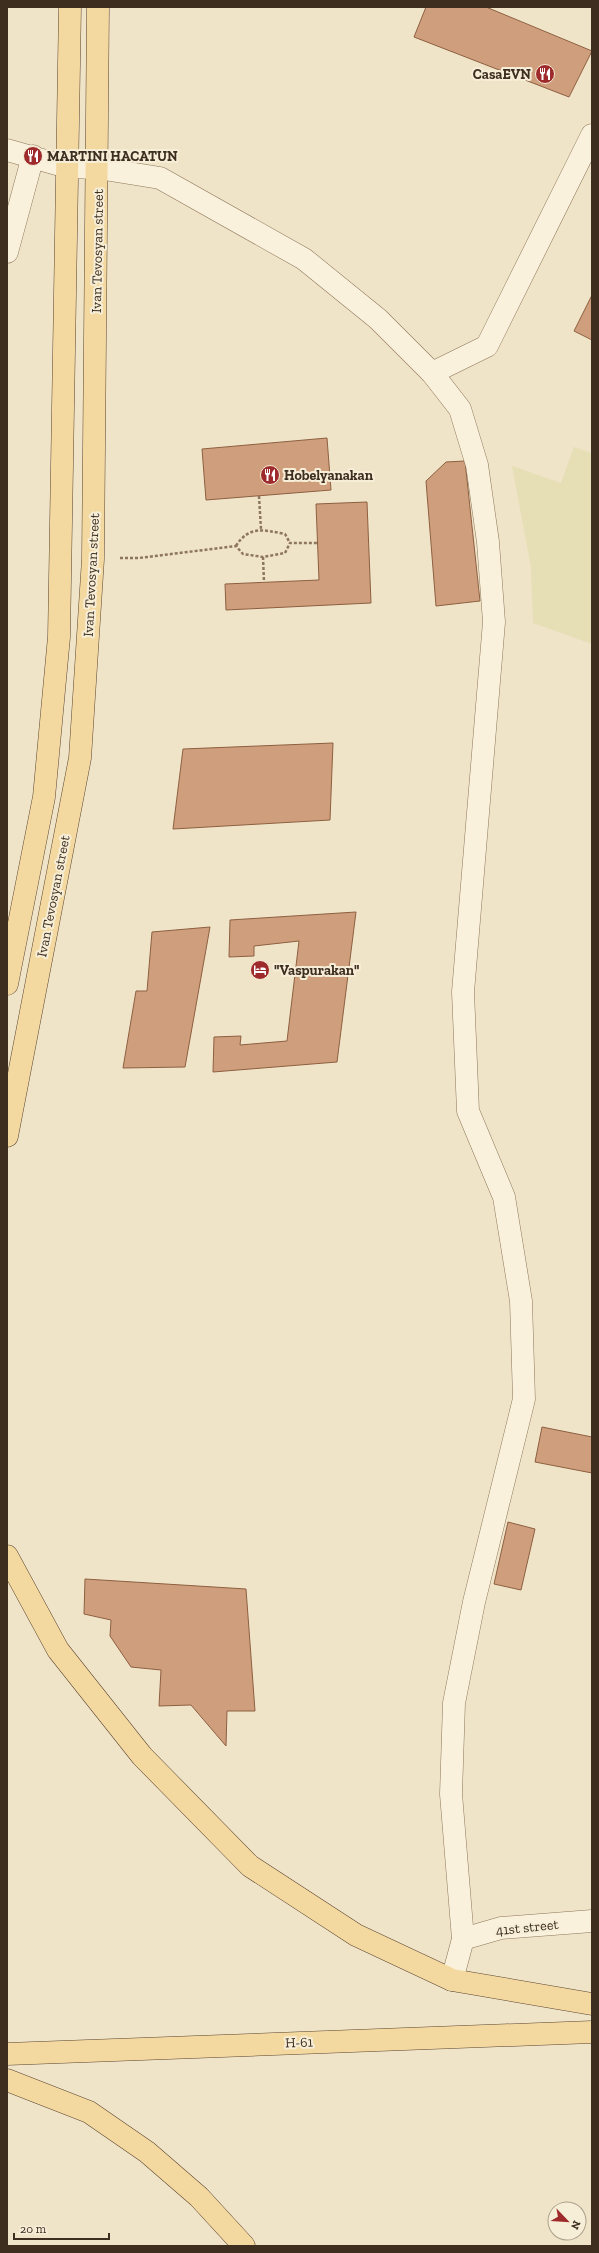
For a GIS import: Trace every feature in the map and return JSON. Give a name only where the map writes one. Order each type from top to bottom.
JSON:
[{"type":"main road","name":"Ivan Tevosyan street","points":[[7,984],[44,798],[60,637],[70,7]]},
{"type":"main road","name":"Ivan Tevosyan street","points":[[7,1136],[14,1071],[80,758],[93,559],[98,168],[98,7]]},
{"type":"main road","points":[[7,1556],[58,1650],[142,1756],[250,1866],[356,1935],[452,1980],[592,2004]]},
{"type":"main road","name":"H-61","points":[[7,2054],[592,2032]]},
{"type":"main road","points":[[7,2080],[89,2112],[147,2152],[198,2196],[244,2246]]},
{"type":"street","points":[[432,373],[487,346],[592,135]]},
{"type":"street","points":[[7,150],[33,156],[67,167],[98,168],[160,178],[304,259],[378,319],[432,373],[460,409],[477,465],[488,542],[494,622],[463,992],[468,1111],[504,1197],[520,1301],[524,1399],[474,1602],[454,1703],[451,1794],[463,1939],[452,1980]]},
{"type":"street","points":[[7,252],[33,156]]},
{"type":"street","name":"41st street","points":[[463,1939],[501,1928],[592,1921]]},
{"type":"path","points":[[259,496],[261,529]]},
{"type":"path","points":[[236,546],[243,535],[261,529],[285,534],[290,543]]},
{"type":"path","points":[[236,546],[243,554],[263,557],[285,553],[290,543]]},
{"type":"path","points":[[290,543],[318,543]]},
{"type":"path","points":[[93,559],[139,558],[236,546]]},
{"type":"path","points":[[263,557],[264,582]]},
{"type":"shaded area","points":[[574,447],[592,453],[592,644],[533,623],[531,567],[512,466],[561,483]]},
{"type":"building","name":"CasaEVN","points":[[426,7],[486,7],[592,51],[569,97],[414,37]]},
{"type":"building","points":[[592,295],[592,340],[574,331]]},
{"type":"building","points":[[327,438],[331,490],[206,500],[202,449]]},
{"type":"building","points":[[465,461],[480,601],[436,606],[426,481],[446,462]]},
{"type":"building","points":[[367,502],[371,603],[226,610],[225,584],[319,580],[316,504]]},
{"type":"building","points":[[333,743],[330,820],[173,829],[183,749]]},
{"type":"building","points":[[356,912],[337,1062],[213,1072],[214,1037],[241,1036],[240,1045],[287,1041],[299,941],[254,946],[254,956],[229,957],[230,920]]},
{"type":"building","points":[[210,927],[185,1067],[123,1068],[136,991],[147,991],[152,932]]},
{"type":"building","points":[[542,1427],[592,1437],[592,1473],[535,1462]]},
{"type":"building","points":[[508,1522],[535,1529],[521,1590],[494,1584]]},
{"type":"building","points":[[85,1579],[246,1589],[255,1711],[227,1711],[226,1746],[191,1705],[159,1706],[161,1670],[131,1667],[110,1636],[111,1620],[84,1614]]},
{"type":"place","name":"CasaEVN","points":[[545,74]]},
{"type":"place","name":"MARTINI HACATUN","points":[[33,156]]},
{"type":"place","name":"Hobelyanakan","points":[[270,475]]},
{"type":"place","name":"\"Vaspurakan\"","points":[[260,970]]}]
